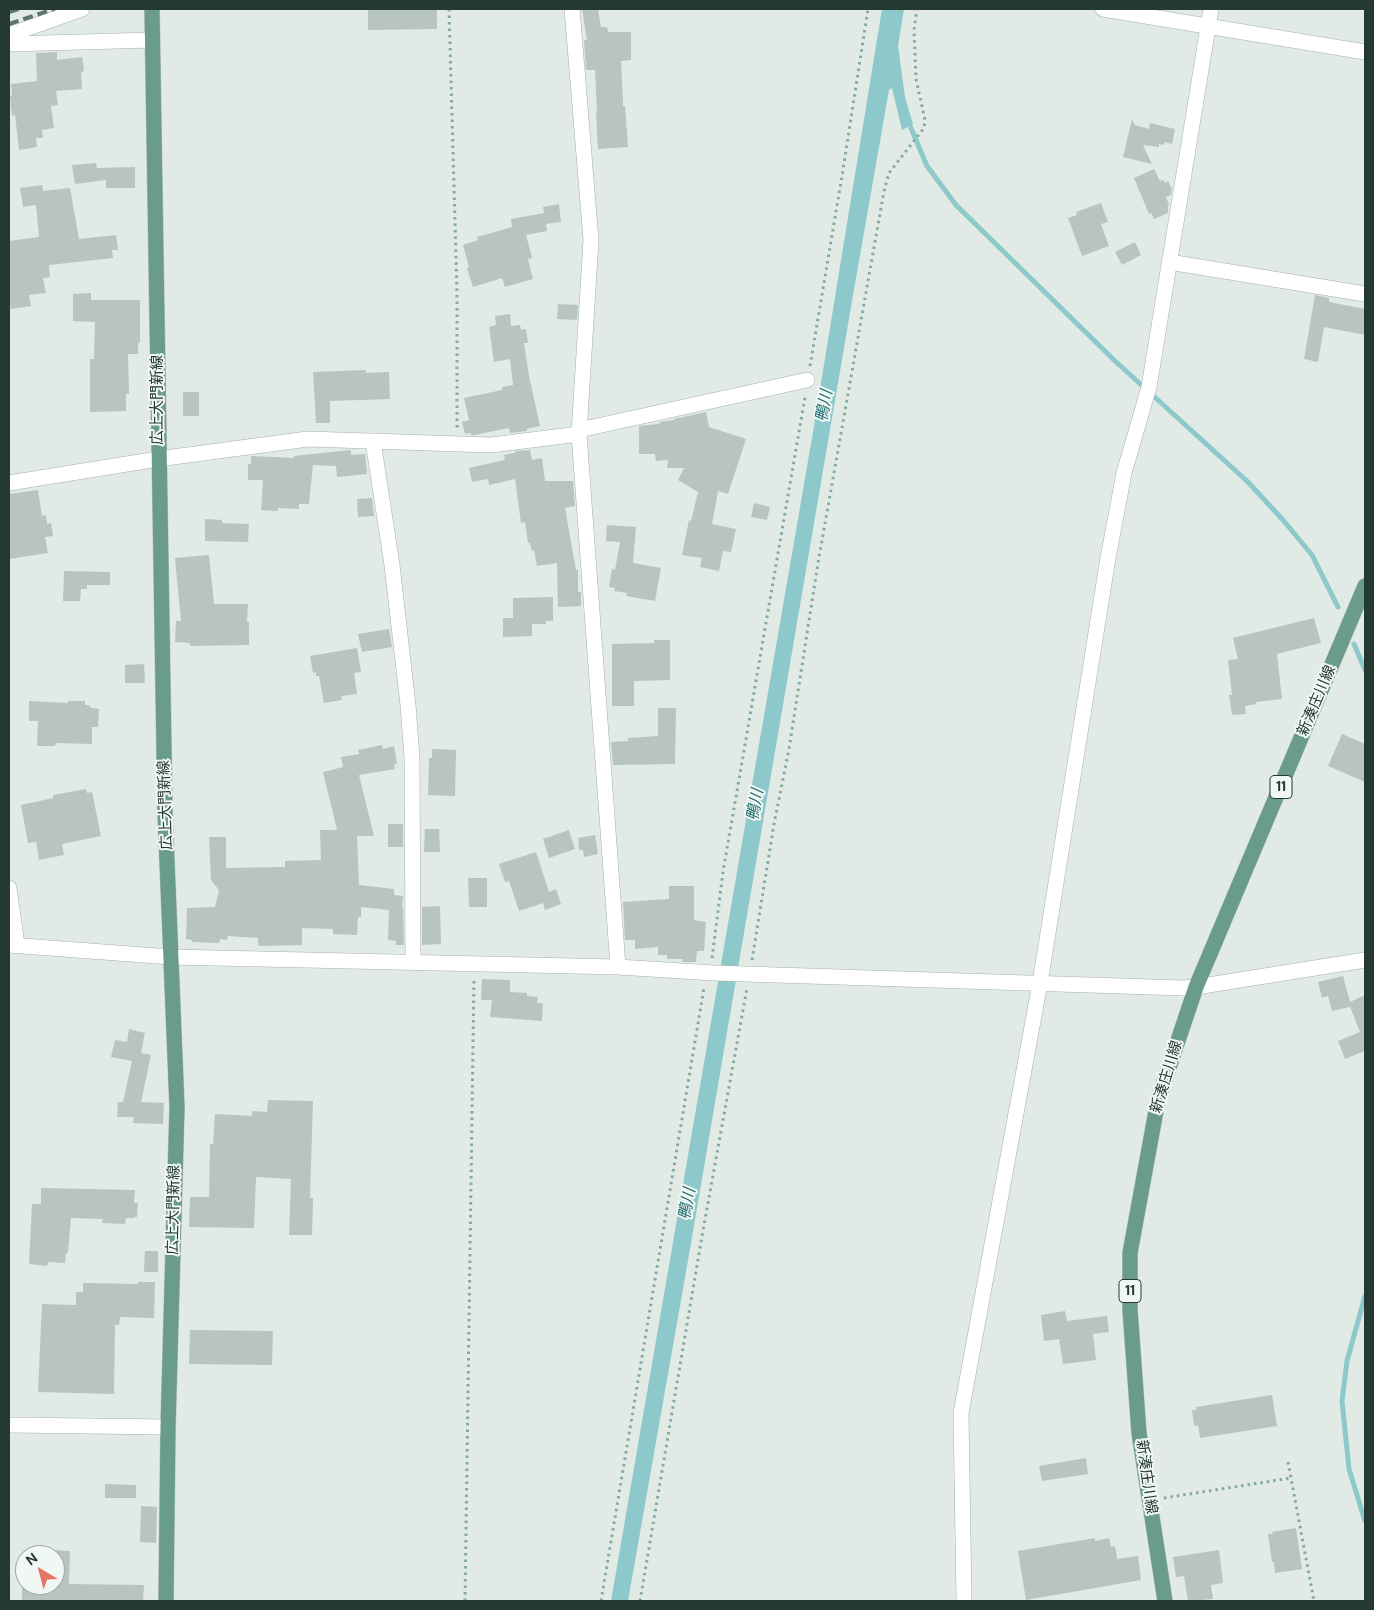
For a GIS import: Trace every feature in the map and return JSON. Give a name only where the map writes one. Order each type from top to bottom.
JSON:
[{"type":"main road","name":"広上大門新線","points":[[152,9],[165,812],[177,1107],[168,1427],[166,1601]]},
{"type":"main road","name":"新湊庄川線","points":[[1165,1601],[1138,1424],[1130,1310],[1130,1253],[1158,1100],[1196,987],[1365,586]]},
{"type":"street","points":[[9,35],[82,9]]},
{"type":"street","points":[[572,9],[590,240],[579,432],[618,967]]},
{"type":"street","points":[[1103,9],[1365,52]]},
{"type":"street","points":[[964,1601],[961,1413],[1040,984],[1108,558],[1124,473],[1149,387],[1211,9]]},
{"type":"street","points":[[9,44],[153,40]]},
{"type":"street","points":[[1169,262],[1365,294]]},
{"type":"street","points":[[9,483],[158,459],[308,439],[491,445],[579,432],[706,401],[807,380]]},
{"type":"street","points":[[373,441],[392,565],[408,705],[412,758],[413,961]]},
{"type":"street","points":[[9,888],[13,945],[171,957],[618,967],[747,974],[1040,984],[1196,987],[1365,960]]},
{"type":"street","points":[[9,1425],[168,1427]]},
{"type":"path","points":[[449,9],[457,294],[457,444]]},
{"type":"path","points":[[601,1601],[710,972],[723,872],[842,176],[868,9]]},
{"type":"path","points":[[640,1601],[747,974],[789,749],[818,563],[884,191],[889,173],[924,128],[925,120],[916,79],[914,30],[917,9]]},
{"type":"path","points":[[465,1601],[475,964]]},
{"type":"path","points":[[1288,1462],[1314,1601]]},
{"type":"path","points":[[1149,1502],[1160,1498],[1291,1478]]},
{"type":"water","name":"鴨川","points":[[882,9],[904,9],[898,46],[905,97],[913,124],[902,130],[892,88],[889,90],[852,301],[628,1601],[611,1601],[813,432]]},
{"type":"building","points":[[368,9],[437,9],[437,29],[368,30]]},
{"type":"building","points":[[582,9],[598,9],[601,27],[607,27],[608,32],[631,32],[631,60],[621,61],[623,106],[625,106],[628,147],[598,149],[595,70],[586,70],[584,40],[587,40]]},
{"type":"building","points":[[57,52],[57,60],[82,57],[84,71],[81,72],[82,89],[56,91],[58,105],[51,106],[54,128],[42,130],[43,138],[36,138],[37,147],[19,150],[15,115],[12,116],[11,84],[37,81],[36,53]]},
{"type":"building","points":[[1132,119],[1135,125],[1149,129],[1150,123],[1175,129],[1172,144],[1165,142],[1164,145],[1159,144],[1159,147],[1143,145],[1152,164],[1123,157]]},
{"type":"building","points":[[96,163],[97,168],[135,167],[135,188],[106,188],[106,180],[75,184],[72,165]]},
{"type":"building","points":[[1154,169],[1160,181],[1164,180],[1165,183],[1168,181],[1172,189],[1171,195],[1166,197],[1169,205],[1168,213],[1154,219],[1151,213],[1149,214],[1134,178]]},
{"type":"building","points":[[42,185],[43,191],[70,188],[79,239],[116,235],[118,250],[112,250],[113,258],[49,265],[50,277],[43,278],[46,293],[29,295],[31,306],[11,309],[9,298],[9,241],[39,237],[36,205],[23,207],[20,188]]},
{"type":"building","points":[[1101,203],[1108,222],[1101,224],[1109,246],[1082,256],[1068,218],[1077,215],[1076,212]]},
{"type":"building","points":[[559,204],[561,222],[546,224],[547,231],[526,235],[532,258],[528,259],[533,279],[505,287],[502,278],[473,287],[463,245],[478,240],[477,237],[512,227],[511,219],[544,213],[543,207]]},
{"type":"building","points":[[1135,242],[1141,255],[1122,265],[1115,252]]},
{"type":"building","points":[[91,293],[91,300],[140,300],[140,343],[138,343],[138,354],[128,354],[129,394],[126,394],[126,411],[90,412],[90,359],[94,359],[95,322],[73,321],[73,294]]},
{"type":"building","points":[[1315,295],[1329,298],[1329,302],[1365,309],[1365,335],[1324,327],[1318,362],[1304,359]]},
{"type":"building","points":[[558,304],[578,305],[577,320],[557,319]]},
{"type":"building","points":[[510,314],[511,326],[520,325],[521,330],[526,329],[528,343],[524,343],[540,426],[526,429],[527,431],[510,433],[509,428],[474,435],[471,435],[471,433],[465,434],[462,422],[469,420],[464,398],[502,390],[502,387],[513,385],[510,359],[494,362],[489,327],[496,325],[495,316]]},
{"type":"building","points":[[366,370],[366,373],[389,372],[390,399],[330,401],[330,423],[316,423],[313,372]]},
{"type":"building","points":[[183,392],[199,392],[199,416],[183,416]]},
{"type":"building","points":[[706,412],[709,427],[746,439],[728,494],[718,491],[712,524],[736,529],[731,552],[723,551],[719,571],[700,567],[702,558],[682,555],[689,520],[691,521],[698,492],[678,480],[684,468],[667,468],[668,460],[656,461],[655,454],[639,454],[639,426],[659,424],[660,422]]},
{"type":"building","points":[[351,450],[351,455],[365,454],[367,474],[337,477],[336,466],[313,465],[309,504],[299,504],[299,509],[278,508],[278,511],[261,510],[263,480],[248,480],[248,464],[251,464],[251,456],[294,458],[294,456]]},
{"type":"building","points":[[530,450],[532,460],[542,458],[545,481],[573,481],[575,506],[565,508],[576,570],[578,570],[578,592],[581,592],[581,606],[558,607],[557,563],[537,566],[534,550],[532,551],[530,543],[528,543],[525,522],[521,523],[515,479],[489,485],[488,479],[472,482],[469,468],[505,460],[504,455],[515,453],[515,451]]},
{"type":"building","points":[[38,490],[42,516],[46,515],[47,524],[51,523],[53,536],[45,537],[48,553],[9,559],[9,494]]},
{"type":"building","points":[[372,498],[374,516],[358,517],[357,499]]},
{"type":"building","points":[[754,503],[770,507],[767,520],[751,517]]},
{"type":"building","points":[[205,519],[222,520],[222,523],[249,524],[248,542],[205,541]]},
{"type":"building","points":[[607,525],[636,527],[633,563],[661,568],[655,601],[626,596],[627,593],[614,591],[615,588],[609,587],[612,569],[615,570],[620,542],[606,541]]},
{"type":"building","points":[[209,555],[214,604],[248,604],[249,645],[190,646],[190,643],[175,642],[176,621],[181,621],[175,558]]},
{"type":"building","points":[[64,571],[110,572],[110,585],[87,585],[87,589],[81,589],[80,601],[63,601]]},
{"type":"building","points":[[553,597],[553,621],[546,621],[546,624],[532,624],[532,636],[503,637],[503,618],[513,618],[513,598]]},
{"type":"building","points":[[1314,618],[1321,643],[1277,654],[1282,699],[1256,702],[1256,704],[1245,706],[1246,714],[1232,715],[1229,695],[1232,695],[1228,660],[1238,659],[1233,638]]},
{"type":"building","points":[[389,629],[392,647],[362,652],[358,634]]},
{"type":"building","points":[[654,640],[670,640],[670,680],[634,681],[634,706],[612,706],[612,644],[654,643]]},
{"type":"building","points":[[357,648],[361,672],[354,673],[357,694],[341,696],[342,700],[324,703],[319,676],[316,676],[316,672],[313,673],[310,656]]},
{"type":"building","points":[[144,664],[145,683],[125,683],[125,665]]},
{"type":"building","points":[[29,701],[68,703],[68,701],[85,701],[85,705],[99,709],[98,727],[92,727],[92,744],[56,743],[55,746],[37,746],[38,721],[29,721]]},
{"type":"building","points":[[658,708],[676,708],[675,764],[613,765],[611,742],[628,741],[628,738],[658,736]]},
{"type":"building","points":[[1342,734],[1365,744],[1365,782],[1328,766]]},
{"type":"building","points":[[382,745],[383,749],[394,746],[397,764],[394,764],[395,769],[359,775],[374,836],[357,836],[359,885],[394,889],[394,895],[403,896],[404,945],[396,945],[396,941],[388,940],[389,910],[361,907],[361,917],[358,917],[357,935],[333,934],[333,929],[302,928],[302,945],[258,946],[258,938],[228,936],[227,940],[220,939],[219,943],[192,942],[192,940],[186,939],[187,908],[215,907],[219,890],[211,880],[209,837],[226,837],[226,868],[285,867],[285,861],[321,860],[320,830],[337,830],[323,772],[343,767],[341,757],[359,754],[358,750]]},
{"type":"building","points":[[432,749],[456,750],[455,796],[428,795],[429,758],[432,758]]},
{"type":"building","points":[[86,789],[87,793],[92,792],[101,836],[62,844],[64,855],[39,860],[36,842],[28,843],[21,805],[53,798],[53,795]]},
{"type":"building","points":[[388,824],[403,824],[403,847],[388,847]]},
{"type":"building","points":[[425,829],[439,829],[440,852],[424,852]]},
{"type":"building","points":[[569,830],[575,849],[549,858],[543,839]]},
{"type":"building","points":[[595,835],[598,854],[584,857],[583,850],[579,850],[578,838]]},
{"type":"building","points":[[536,852],[549,892],[556,889],[561,904],[545,910],[543,903],[519,911],[509,881],[505,882],[499,864]]},
{"type":"building","points":[[468,878],[487,878],[487,907],[469,907]]},
{"type":"building","points":[[669,886],[694,886],[694,920],[706,922],[704,951],[697,951],[696,962],[682,962],[683,959],[667,959],[667,955],[658,955],[658,947],[635,949],[635,940],[625,940],[623,902],[669,899]]},
{"type":"building","points":[[440,906],[441,944],[422,945],[422,907]]},
{"type":"building","points":[[1343,976],[1350,1002],[1365,995],[1365,1051],[1345,1059],[1338,1041],[1360,1032],[1350,1007],[1332,1011],[1328,996],[1322,998],[1318,982]]},
{"type":"building","points":[[482,979],[510,980],[510,992],[527,993],[527,996],[538,997],[537,1003],[543,1003],[542,1021],[490,1017],[492,1000],[481,1000]]},
{"type":"building","points":[[129,1029],[145,1033],[141,1053],[151,1055],[141,1102],[164,1103],[163,1124],[133,1123],[134,1117],[117,1117],[118,1102],[123,1102],[132,1061],[111,1057],[115,1040],[127,1042]]},
{"type":"building","points":[[268,1100],[313,1101],[310,1198],[313,1198],[312,1235],[289,1235],[291,1179],[256,1177],[254,1228],[189,1227],[190,1197],[209,1197],[210,1144],[213,1144],[215,1114],[252,1116],[252,1111],[267,1112]]},
{"type":"building","points":[[41,1188],[135,1190],[134,1203],[138,1203],[137,1217],[126,1218],[125,1224],[102,1223],[103,1219],[71,1218],[68,1253],[66,1253],[65,1263],[48,1262],[47,1266],[29,1264],[32,1204],[41,1204]]},
{"type":"building","points":[[145,1251],[158,1251],[158,1272],[144,1272]]},
{"type":"building","points":[[138,1282],[155,1282],[154,1318],[120,1317],[119,1325],[115,1325],[114,1394],[38,1392],[42,1304],[76,1305],[76,1292],[83,1292],[83,1283],[138,1284]]},
{"type":"building","points":[[1065,1311],[1067,1321],[1107,1316],[1109,1332],[1093,1334],[1096,1360],[1063,1364],[1059,1339],[1044,1341],[1041,1315]]},
{"type":"building","points":[[190,1330],[273,1331],[272,1365],[189,1364]]},
{"type":"building","points":[[1272,1395],[1277,1426],[1200,1438],[1198,1425],[1194,1426],[1192,1410],[1196,1410],[1196,1407]]},
{"type":"building","points":[[1086,1458],[1088,1474],[1042,1481],[1039,1466]]},
{"type":"building","points":[[105,1484],[136,1485],[136,1498],[105,1498]]},
{"type":"building","points":[[141,1506],[157,1507],[156,1543],[140,1542]]},
{"type":"building","points":[[1296,1528],[1302,1569],[1275,1573],[1268,1534]]},
{"type":"building","points":[[1095,1538],[1095,1541],[1109,1538],[1111,1547],[1115,1546],[1117,1559],[1138,1556],[1141,1580],[1026,1600],[1018,1551]]},
{"type":"building","points":[[1219,1550],[1223,1583],[1211,1585],[1213,1599],[1188,1601],[1184,1576],[1176,1577],[1173,1557]]},
{"type":"building","points":[[65,1551],[70,1551],[69,1584],[144,1585],[143,1601],[22,1601],[22,1595],[65,1595]]},
{"type":"waterway","points":[[908,121],[927,166],[956,205],[1114,360],[1248,482],[1312,555],[1338,607]]},
{"type":"waterway","points":[[1354,644],[1365,670]]},
{"type":"waterway","points":[[1365,1296],[1347,1361],[1342,1401],[1349,1469],[1365,1521]]},
{"type":"railway","points":[[9,12],[19,9]]},
{"type":"railway","points":[[9,24],[54,9]]}]
